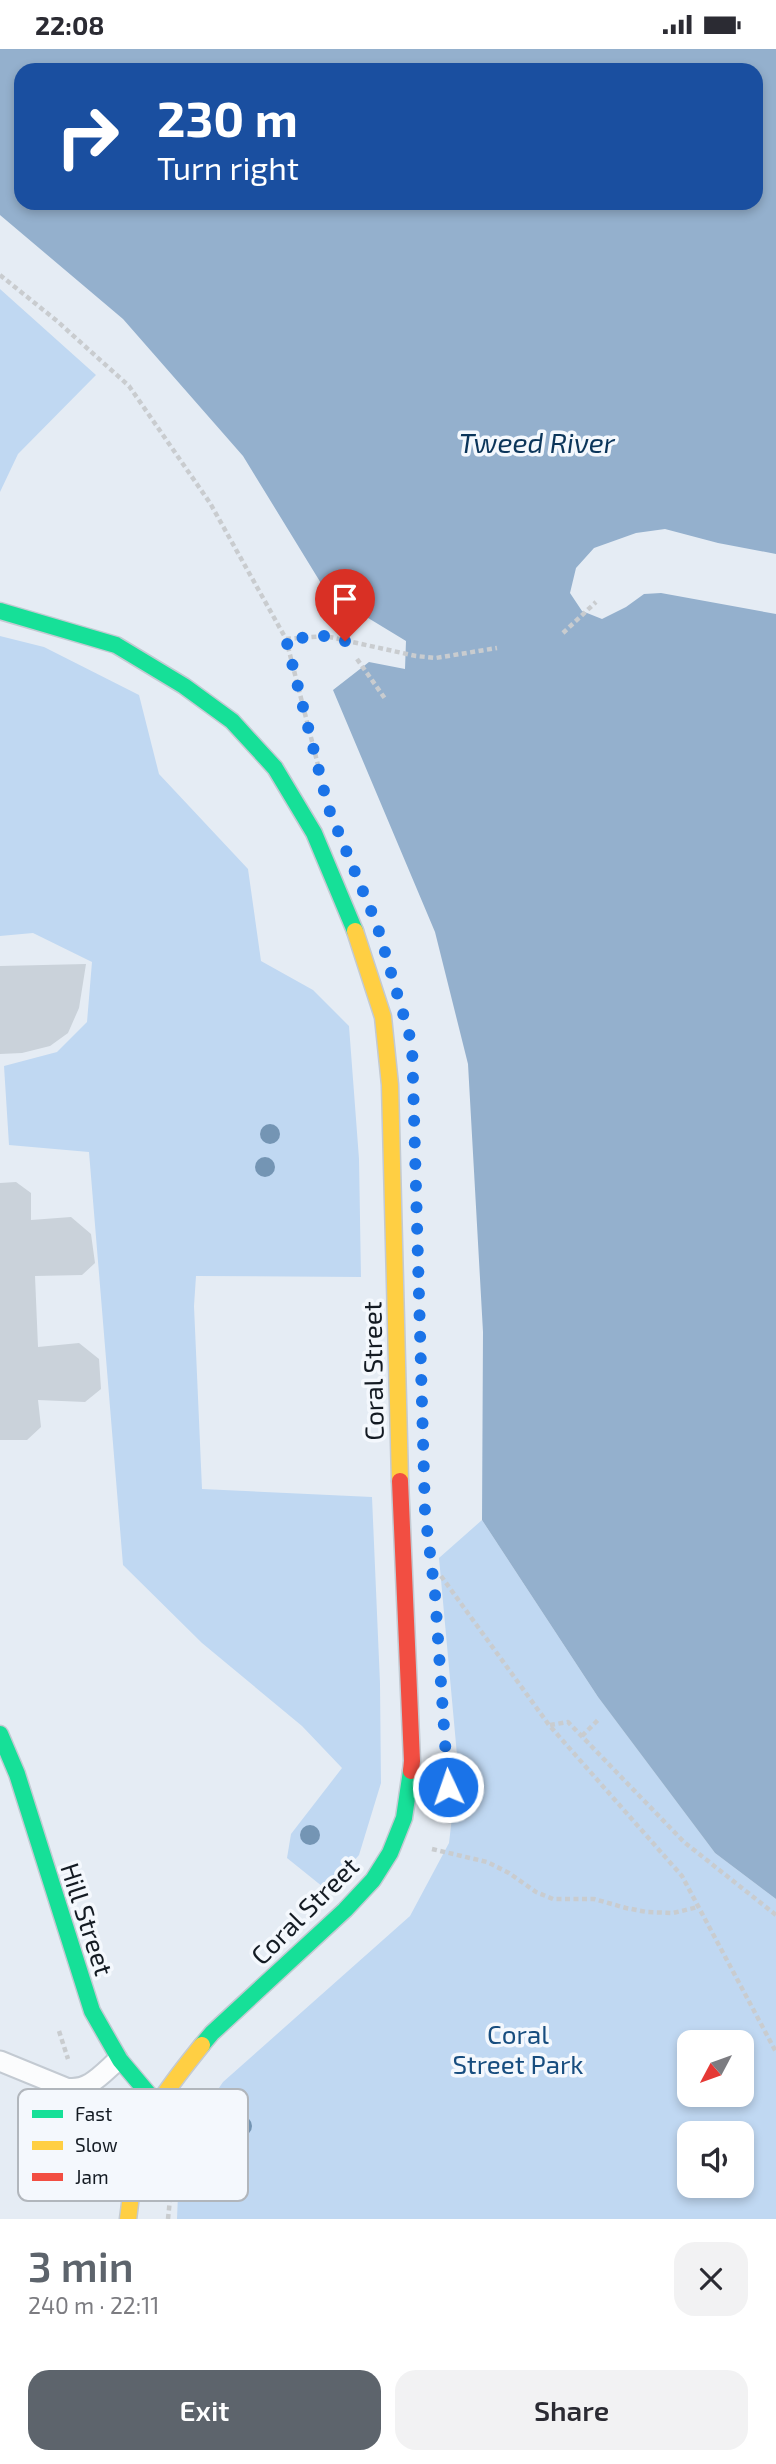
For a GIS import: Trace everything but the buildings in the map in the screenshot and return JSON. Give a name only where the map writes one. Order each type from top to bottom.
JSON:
[{"type":"street","name":"Coral Street","points":[[0,611],[116,645],[184,685],[232,721],[275,768],[314,833],[355,930],[383,1017],[390,1085],[401,1532],[412,1761],[404,1818],[390,1853],[373,1880],[345,1910],[212,2033],[167,2089]]},
{"type":"street","name":"Hill Street","points":[[0,1734],[17,1774],[92,2011],[118,2060],[144,2089]]},
{"type":"street","name":"Coral Street","points":[[128,2219],[130,2201]]},
{"type":"lane","points":[[0,2061],[66,2088],[77,2089],[90,2084],[118,2060]]},
{"type":"path","points":[[0,275],[57,321],[129,386],[210,503],[286,639],[320,771]]},
{"type":"path","points":[[563,633],[597,602]]},
{"type":"path","points":[[286,639],[325,636],[436,658],[497,648]]},
{"type":"path","points":[[357,659],[386,700]]},
{"type":"path","points":[[440,1575],[549,1725],[682,1877],[776,2052]]},
{"type":"path","points":[[582,1736],[599,1719]]},
{"type":"path","points":[[549,1725],[568,1722],[684,1842],[776,1915]]},
{"type":"path","points":[[442,1819],[448,1779]]},
{"type":"path","points":[[428,1858],[435,1840]]},
{"type":"path","points":[[432,1849],[487,1862],[509,1873],[536,1892],[553,1899],[594,1899],[647,1912],[673,1913],[698,1907]]},
{"type":"path","points":[[168,2219],[170,2201]]},
{"type":"green space","points":[[0,289],[96,375],[18,454],[0,492]]},
{"type":"green space","points":[[0,636],[44,647],[139,695],[159,774],[248,869],[261,961],[313,990],[349,1026],[359,1159],[361,1277],[196,1276],[194,1306],[202,1489],[372,1497],[380,1683],[381,1783],[359,1855],[328,1891],[287,1858],[291,1834],[342,1768],[302,1726],[202,1643],[123,1565],[89,1152],[9,1145],[4,1066],[57,1052],[87,1022],[92,962],[33,933],[0,936]]},
{"type":"green space","name":"Coral Street Park","points":[[482,1520],[598,1697],[715,1853],[776,1899],[776,2219],[177,2219],[178,2201],[248,2201],[248,2089],[218,2089],[410,1916],[449,1843],[458,1766],[439,1558]]},
{"type":"water","name":"Tweed River","points":[[0,49],[776,49],[776,1899],[715,1853],[598,1697],[482,1520],[483,1332],[468,1064],[435,932],[333,690],[369,662],[405,669],[406,641],[327,593],[243,456],[123,319],[0,215]]},
{"type":"pier","points":[[665,529],[776,554],[776,614],[661,593],[644,594],[602,619],[582,611],[570,593],[576,568],[594,548],[636,533]]},
{"type":"traffic: fast","points":[[0,611],[116,645],[184,686],[232,721],[275,768],[314,833],[355,931]]},
{"type":"traffic: fast","points":[[0,1734],[17,1774],[92,2011],[120,2060],[144,2089]]},
{"type":"traffic: fast","points":[[202,2045],[345,1910],[373,1880],[390,1853],[404,1818],[411,1771]]},
{"type":"traffic: slow","points":[[355,931],[383,1017],[390,1085],[400,1481]]},
{"type":"traffic: slow","points":[[168,2089],[202,2045]]},
{"type":"traffic: slow","points":[[128,2219],[130,2201]]},
{"type":"traffic: jam","points":[[400,1481],[411,1771]]},
{"type":"route","points":[[345,641],[325,636],[286,639],[328,807],[377,925],[412,1044],[425,1512],[435,1594],[448,1787]]}]
